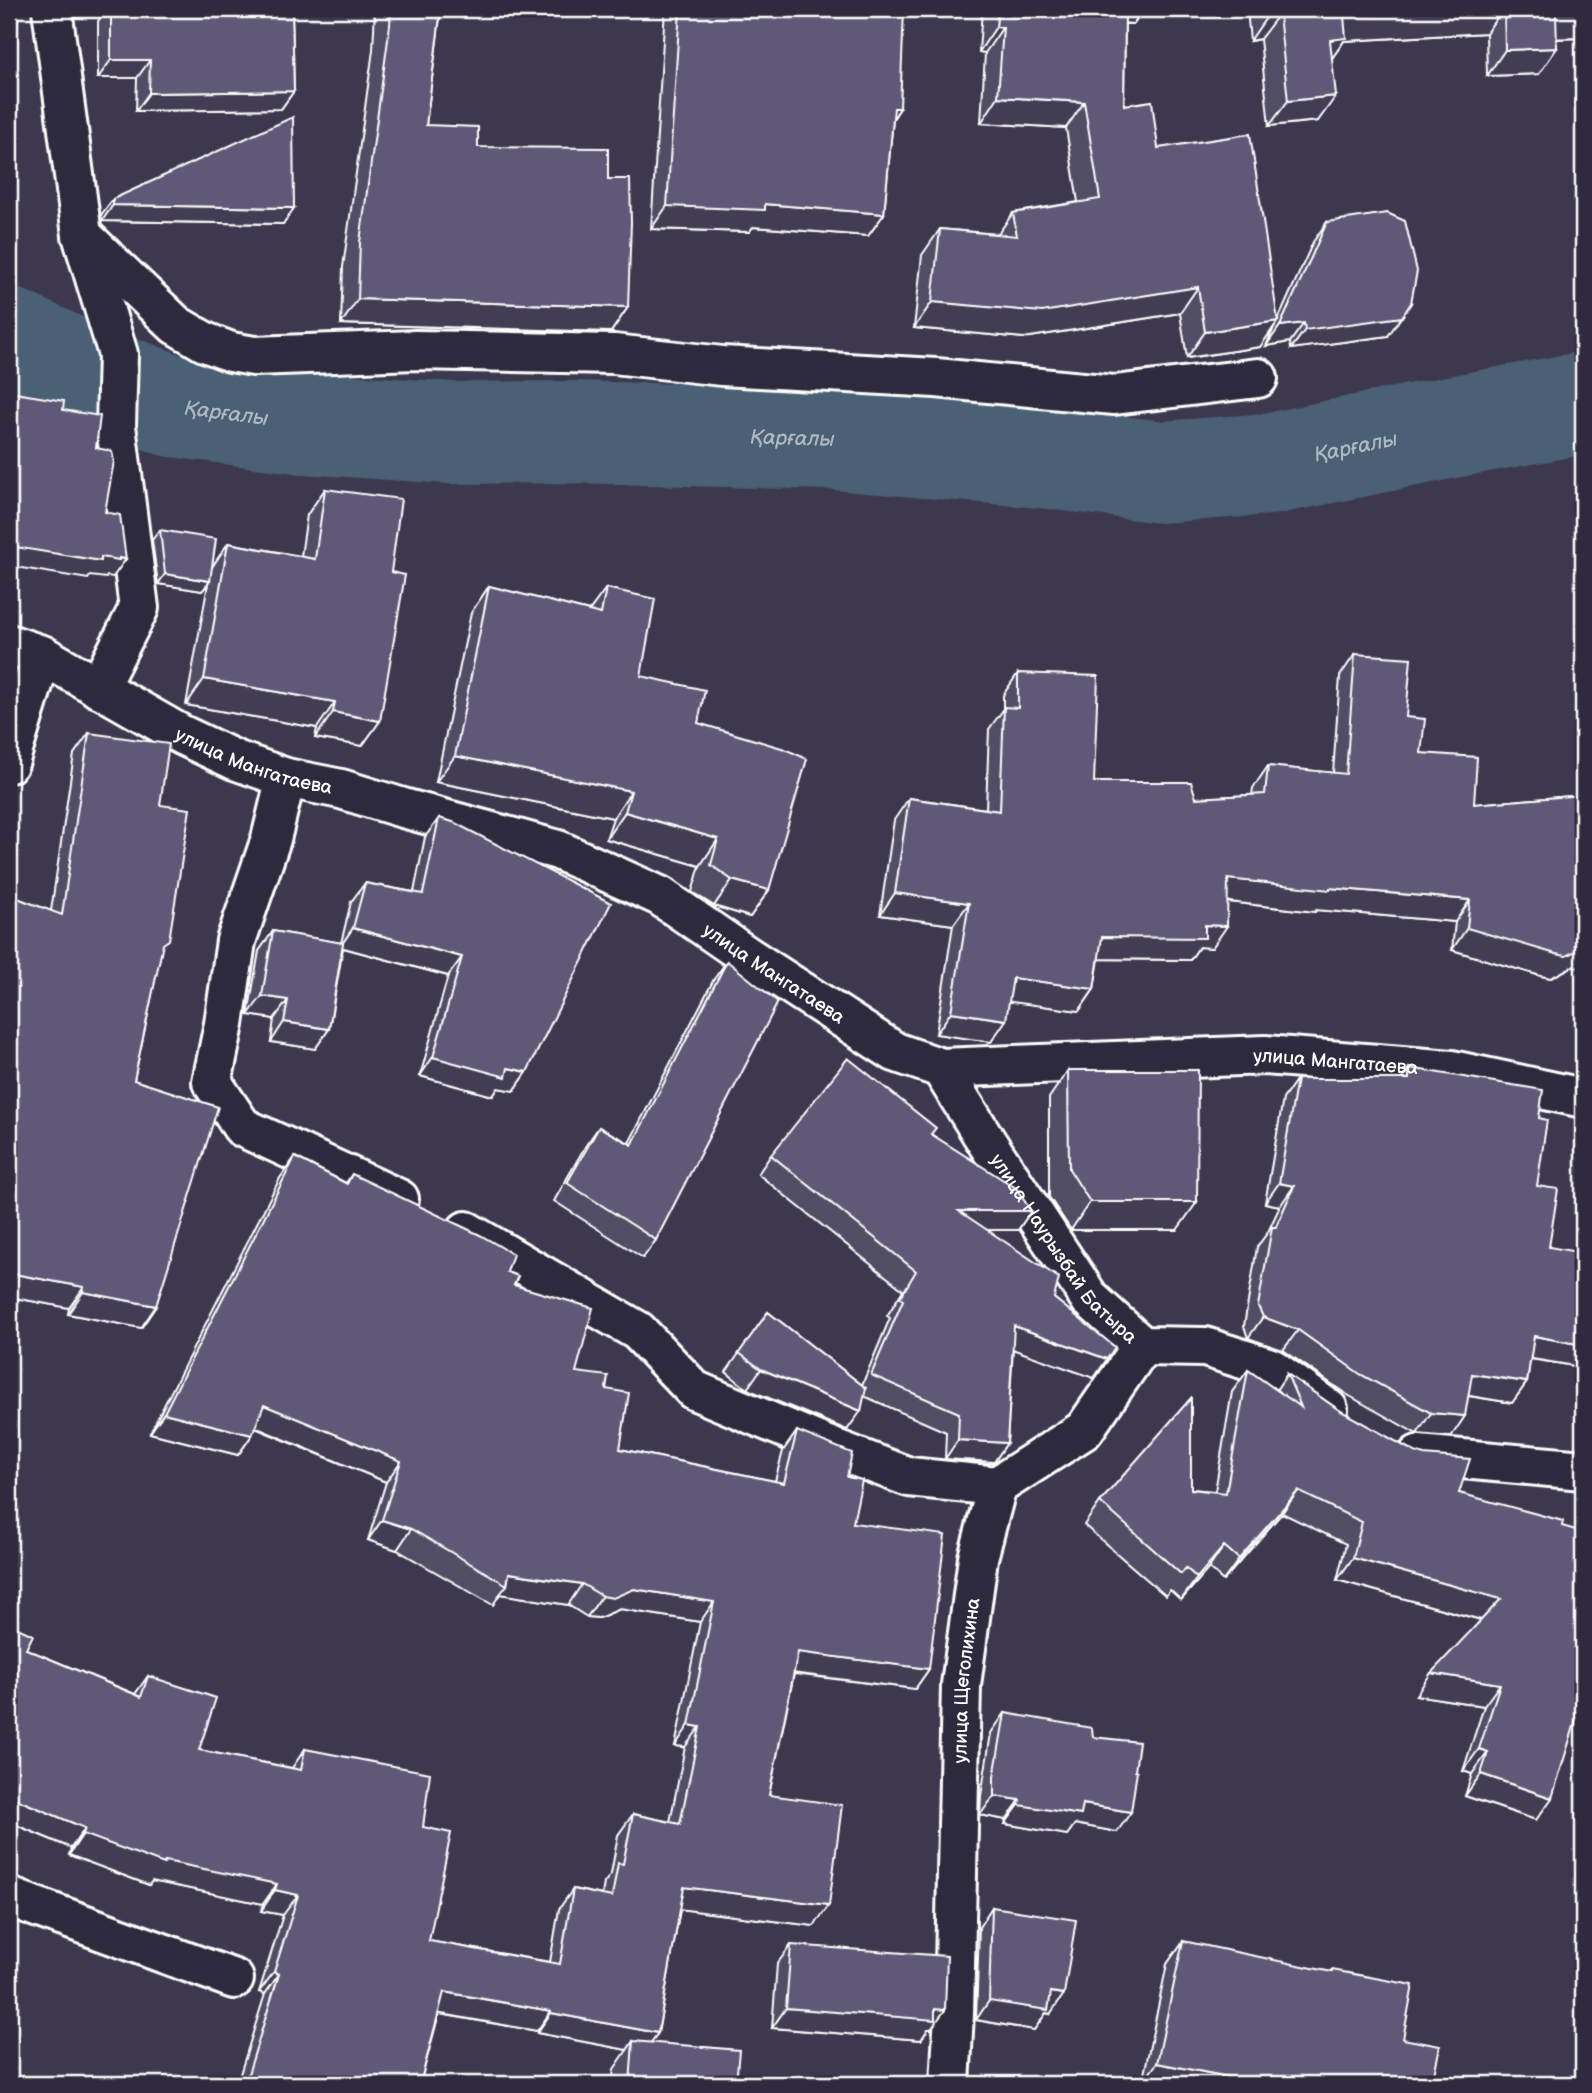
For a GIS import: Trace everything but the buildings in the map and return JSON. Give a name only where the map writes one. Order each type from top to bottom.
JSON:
[{"type":"street","points":[[52,9],[82,236],[118,354],[116,426],[139,608],[98,688]]},
{"type":"street","points":[[82,236],[176,325],[205,342],[231,352],[254,356],[415,350],[614,354],[722,366],[936,378],[1114,395],[1258,378]]},
{"type":"street","points":[[9,762],[25,650]]},
{"type":"street","name":"улица Мангатаева","points":[[25,650],[182,735],[235,760],[286,778],[341,789],[558,850],[660,896],[895,1052],[941,1068],[1265,1055],[1452,1070],[1583,1098]]},
{"type":"street","points":[[286,778],[271,839],[236,941],[212,1082],[242,1127],[437,1215],[510,1255],[638,1331],[694,1391],[909,1477],[997,1486],[1084,1430],[1142,1346]]},
{"type":"street","name":"улица Наурызбай Батыра","points":[[941,1068],[1090,1298],[1142,1346],[1205,1347],[1271,1368],[1334,1413],[1410,1455],[1583,1470]]},
{"type":"street","name":"улица Щеголихина","points":[[950,2084],[961,1685],[978,1558],[997,1486]]},
{"type":"street","points":[[9,1897],[234,1979]]},
{"type":"waterway","name":"Қарғалы","points":[[9,339],[74,369],[173,406],[304,423],[451,433],[572,432],[834,439],[1041,457],[1162,472],[1269,464],[1583,403]]}]
